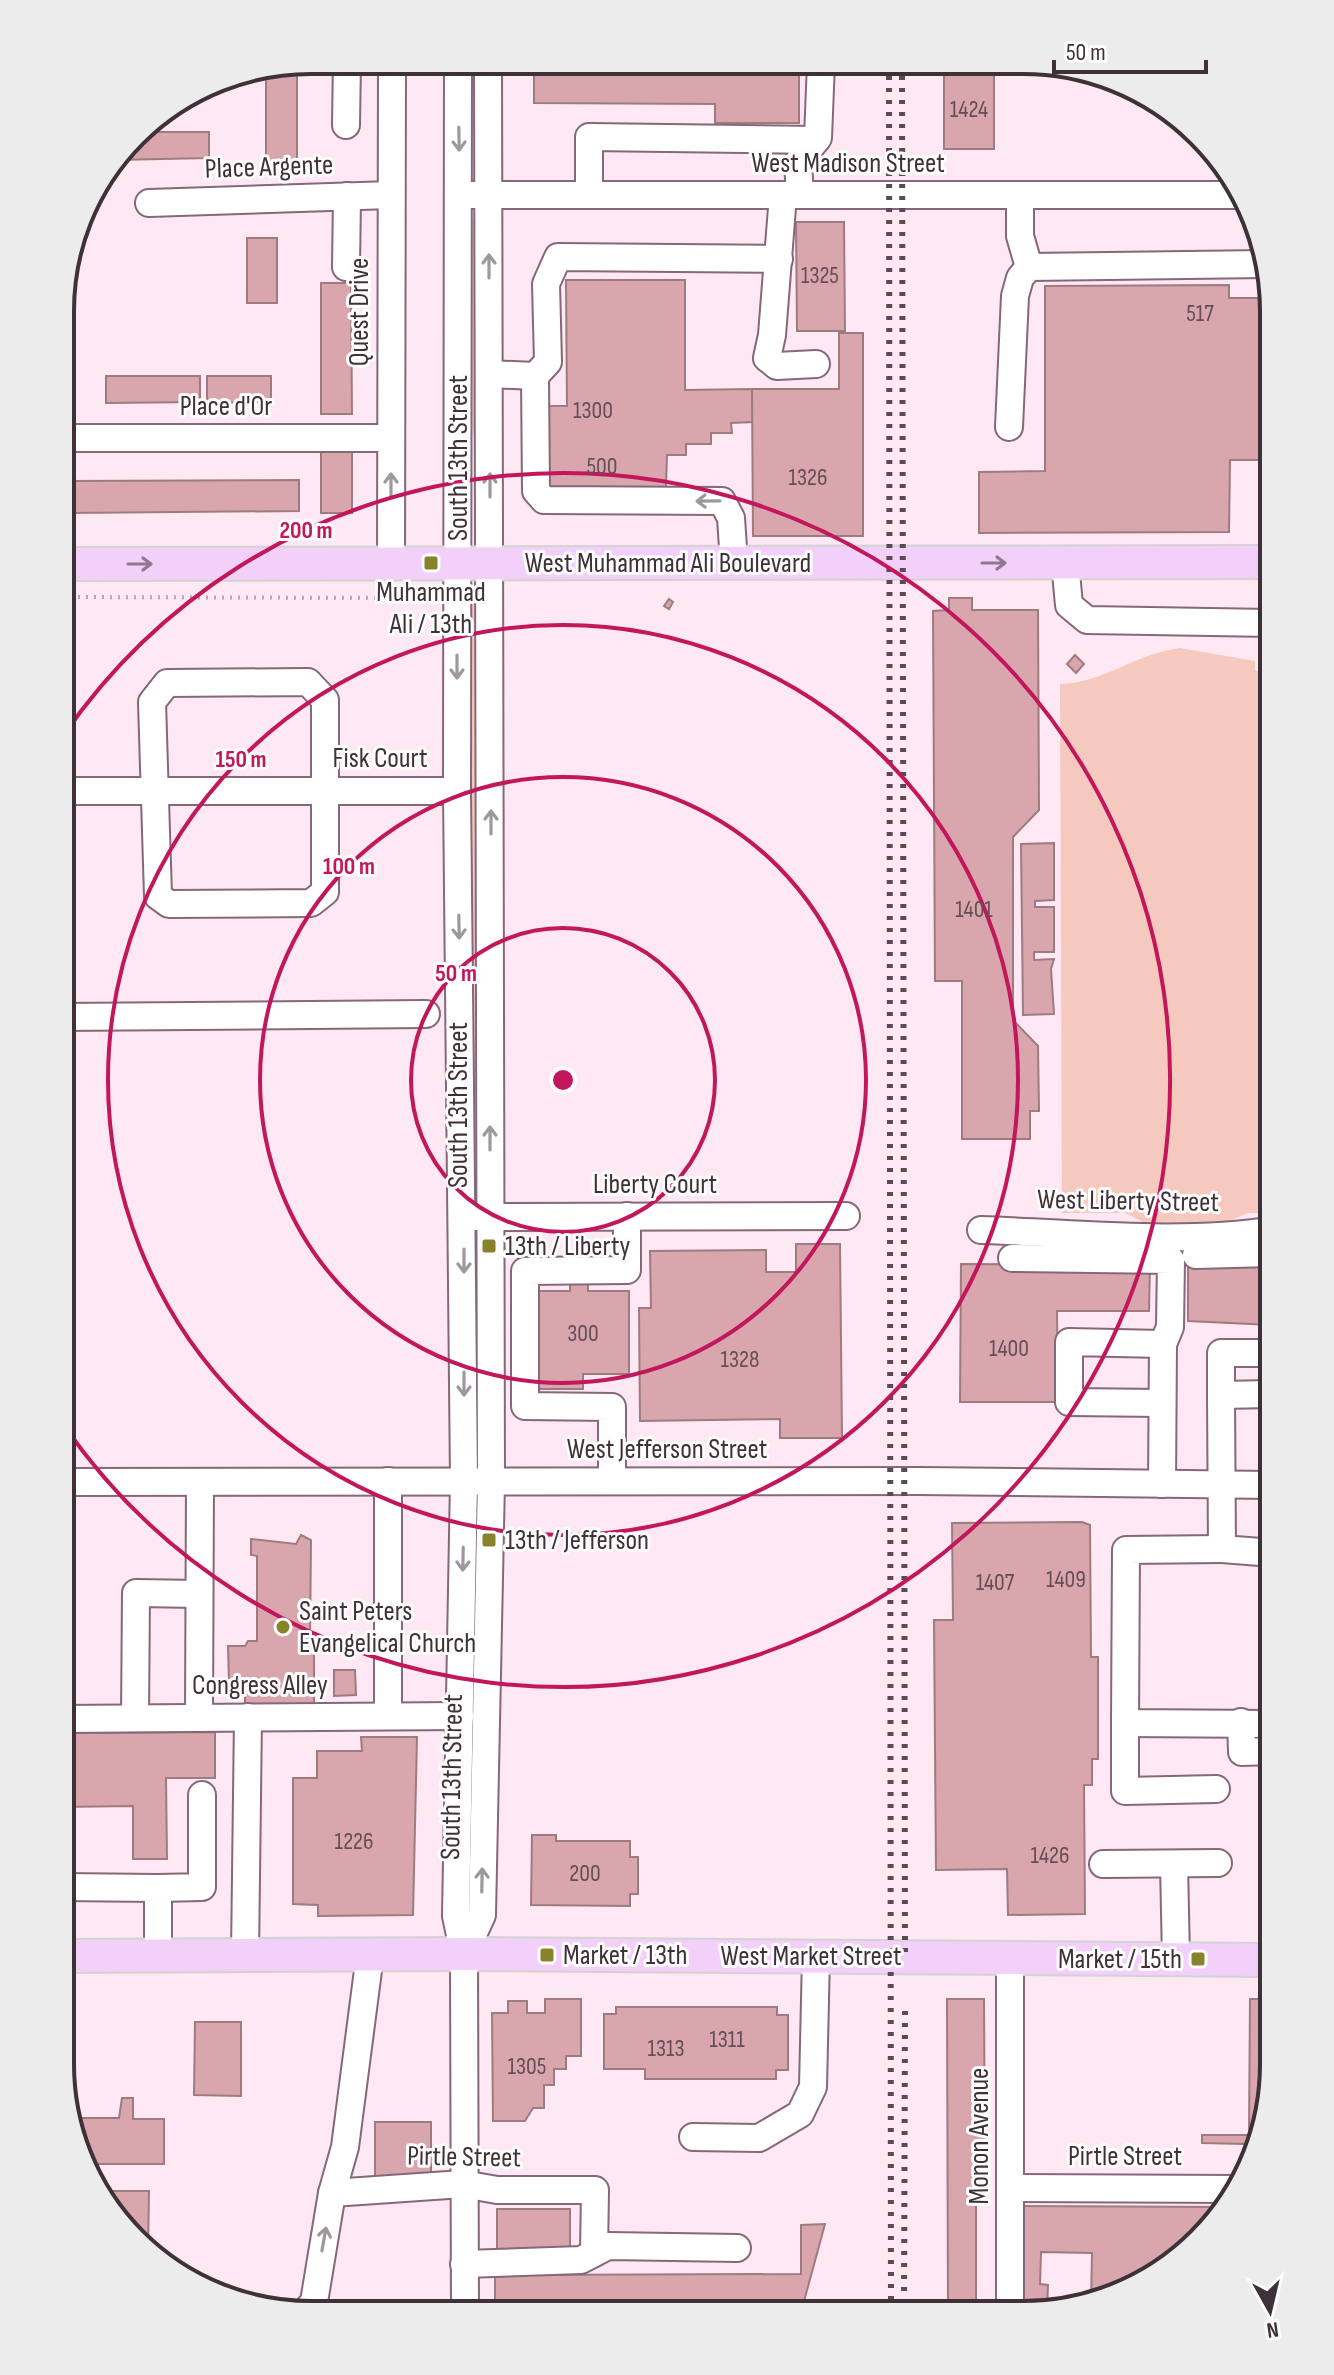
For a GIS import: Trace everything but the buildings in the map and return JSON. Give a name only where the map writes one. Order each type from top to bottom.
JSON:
[{"type":"main road","name":"West Muhammad Ali Boulevard","points":[[74,564],[391,563],[449,576],[490,563],[1260,562]]},
{"type":"main road","name":"West Market Street","points":[[74,1956],[464,1954],[1259,1960]]},
{"type":"street","points":[[816,364],[777,366],[767,358],[779,259],[798,162],[816,140],[820,74]]},
{"type":"street","points":[[346,125],[347,75]]},
{"type":"street","name":"Quest Drive","points":[[391,563],[392,75]]},
{"type":"street","name":"South 13th Street","points":[[458,75],[460,195],[449,576],[491,1481],[482,1915],[464,1954]]},
{"type":"street","name":"South 13th Street","points":[[465,2301],[464,1954],[456,1916],[464,1481],[477,1216],[490,563],[488,75]]},
{"type":"street","points":[[589,195],[589,137],[816,140]]},
{"type":"street","name":"Place Argente","points":[[149,203],[391,195]]},
{"type":"street","name":"West Madison Street","points":[[460,195],[1229,195]]},
{"type":"street","points":[[1020,195],[1020,236],[1029,267]]},
{"type":"street","points":[[346,267],[347,196]]},
{"type":"street","points":[[734,563],[731,518],[722,501],[544,500],[536,491],[535,376],[548,362],[546,284],[558,257],[779,259]]},
{"type":"street","points":[[1009,427],[1015,296],[1020,278],[1029,267],[1255,264]]},
{"type":"street","points":[[489,374],[535,376]]},
{"type":"street","name":"Place d'Or","points":[[74,438],[391,438]]},
{"type":"street","points":[[1065,562],[1069,605],[1087,620],[1260,623]]},
{"type":"street","points":[[308,682],[325,700],[324,790],[325,892],[311,903],[169,904],[158,896],[152,702],[167,683],[308,682]]},
{"type":"street","name":"Fisk Court","points":[[74,791],[457,791]]},
{"type":"street","points":[[74,1017],[426,1014]]},
{"type":"street","name":"Liberty Court","points":[[477,1216],[846,1216]]},
{"type":"street","points":[[612,1481],[612,1407],[525,1406],[525,1271],[627,1270],[627,1216]]},
{"type":"street","name":"West Liberty Street","points":[[981,1230],[1147,1235],[1259,1233]]},
{"type":"street","points":[[1196,1255],[1259,1253]]},
{"type":"street","points":[[1012,1258],[1171,1260],[1170,1327],[1163,1344],[1162,1484]]},
{"type":"street","points":[[1162,1403],[1069,1402],[1069,1342],[1163,1344]]},
{"type":"street","points":[[1222,1549],[1221,1353],[1259,1353]]},
{"type":"street","points":[[1221,1395],[1259,1394]]},
{"type":"street","points":[[388,1481],[388,1716]]},
{"type":"street","name":"West Jefferson Street","points":[[74,1482],[1259,1485]]},
{"type":"street","points":[[199,1718],[200,1482]]},
{"type":"street","points":[[1216,1789],[1125,1791],[1126,1550],[1259,1552]]},
{"type":"street","points":[[135,1718],[136,1593],[199,1594]]},
{"type":"street","name":"Congress Alley","points":[[74,1719],[460,1716]]},
{"type":"street","points":[[245,1955],[248,1717]]},
{"type":"street","points":[[1241,1722],[1242,1752],[1259,1751]]},
{"type":"street","points":[[1125,1723],[1259,1723]]},
{"type":"street","points":[[202,1795],[202,1887]]},
{"type":"street","points":[[1103,1864],[1218,1863]]},
{"type":"street","points":[[1174,1864],[1176,1959]]},
{"type":"street","points":[[74,1887],[246,1887]]},
{"type":"street","points":[[158,1888],[158,1956]]},
{"type":"street","points":[[314,2301],[332,2193],[345,2147],[370,1955]]},
{"type":"street","points":[[693,2137],[759,2138],[800,2114],[813,2087],[816,1956]]},
{"type":"street","name":"Monon Avenue","points":[[1010,1957],[1010,2301]]},
{"type":"street","name":"Pirtle Street","points":[[332,2193],[463,2184],[497,2190],[595,2190],[594,2253]]},
{"type":"street","name":"Pirtle Street","points":[[1011,2188],[1223,2189]]},
{"type":"street","points":[[464,2264],[581,2260],[608,2246],[737,2248]]},
{"type":"path","points":[[74,597],[419,598],[449,576]]},
{"type":"shaded area","points":[[470,220],[477,220],[476,447],[468,403]]},
{"type":"shaded area","points":[[469,595],[479,595],[478,1109],[469,1059]]},
{"type":"shaded area","points":[[1180,648],[1255,661],[1255,671],[1260,671],[1259,1213],[1248,1213],[1220,1225],[1149,1225],[1125,1213],[1062,1213],[1060,684],[1091,679],[1163,651]]},
{"type":"railway","points":[[889,74],[891,2301]]},
{"type":"railway","points":[[902,74],[905,1955]]},
{"type":"railway","points":[[904,2301],[905,2011]]},
{"type":"place","name":"Muhammad Ali / 13th","points":[[431,563]]},
{"type":"place","name":"13th / Liberty","points":[[489,1246]]},
{"type":"place","name":"13th / Jefferson","points":[[489,1540]]},
{"type":"place","name":"Saint Peters Evangelical Church","points":[[283,1627]]},
{"type":"place","name":"Market / 13th","points":[[547,1955]]},
{"type":"place","name":"Market / 15th","points":[[1198,1959]]}]
